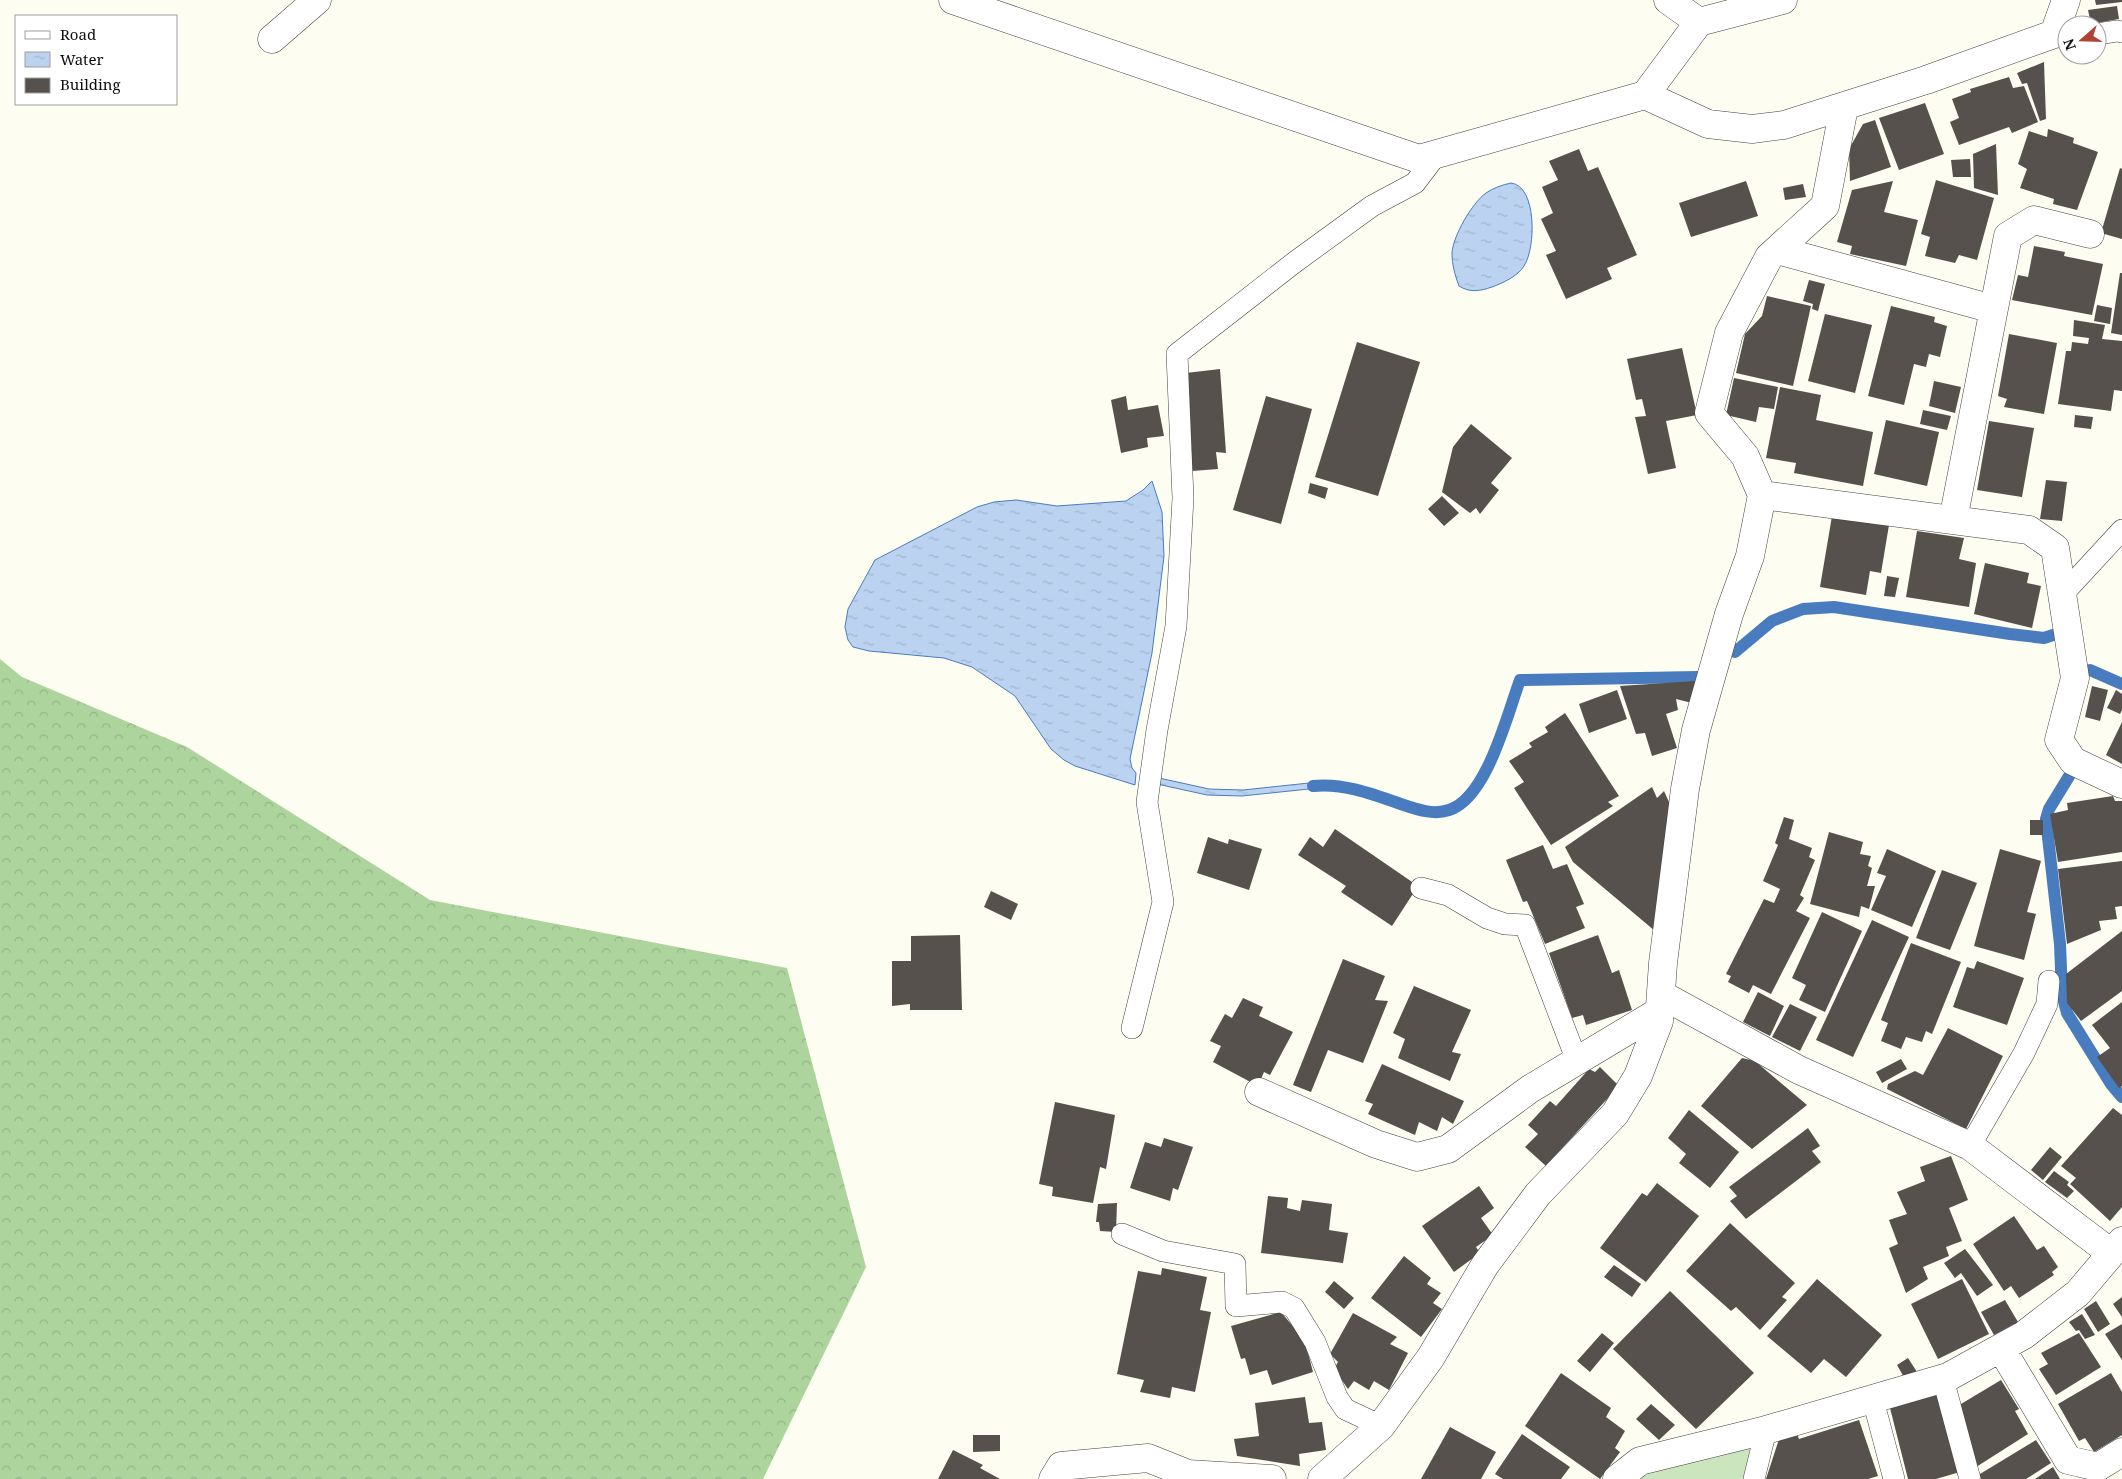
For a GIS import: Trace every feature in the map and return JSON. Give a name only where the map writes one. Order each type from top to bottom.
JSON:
[{"type":"street","points":[[272,39],[317,0]]},
{"type":"street","points":[[953,0],[1419,159],[1645,95],[1699,22],[1783,0]]},
{"type":"street","points":[[1668,0],[1699,22]]},
{"type":"street","points":[[2064,15],[2066,0]]},
{"type":"street","points":[[1645,95],[1708,124],[1752,129],[1784,125],[1926,80],[2057,32]]},
{"type":"street","points":[[1322,1479],[1381,1426],[1431,1357],[1485,1265],[1538,1194],[1615,1114],[1638,1076],[1659,1021],[1663,963],[1684,798],[1696,730],[1729,614],[1750,556],[1762,496],[1745,456],[1709,413],[1729,333],[1769,257],[1825,206],[1844,107]]},
{"type":"street","points":[[1954,520],[2008,236],[2034,220],[2090,234]]},
{"type":"street","points":[[1777,250],[1993,309]]},
{"type":"street","points":[[1762,496],[2029,530],[2055,548],[2075,678],[2059,740],[2073,760],[2122,784]]},
{"type":"street","points":[[1259,1092],[1376,1144],[1417,1157],[1448,1149],[1530,1089],[1577,1061],[1661,1003]]},
{"type":"street","points":[[1617,1479],[1640,1461],[1766,1430],[1942,1379],[2024,1335],[2078,1293],[2117,1247],[1970,1146],[1799,1070],[1661,1003]]},
{"type":"street","points":[[2001,1348],[2068,1460],[2098,1467],[2122,1452]]},
{"type":"street","points":[[1053,1479],[1061,1466],[1148,1458],[1188,1477],[1272,1479]]},
{"type":"lane","points":[[2107,32],[2122,32]]},
{"type":"lane","points":[[1132,1028],[1163,902],[1147,802],[1157,730],[1176,626],[1183,498],[1177,354],[1295,262],[1372,206],[1415,183],[1438,154]]},
{"type":"lane","points":[[2062,594],[2122,530]]},
{"type":"lane","points":[[1421,888],[1448,895],[1487,918],[1505,924],[1525,925],[1577,1061]]},
{"type":"lane","points":[[1970,1146],[2024,1053],[2047,1004],[2049,981]]},
{"type":"lane","points":[[1122,1234],[1163,1251],[1236,1264],[1236,1306],[1282,1302],[1294,1308],[1316,1342],[1337,1397],[1345,1409],[1381,1426]]},
{"type":"lane","points":[[1942,1379],[1970,1479]]},
{"type":"lane","points":[[1873,1400],[1894,1479]]},
{"type":"lane","points":[[1754,1479],[1766,1430]]},
{"type":"green space","points":[[0,659],[22,677],[187,747],[430,900],[787,968],[866,1267],[763,1479],[0,1479]]},
{"type":"green space","points":[[1758,1443],[1749,1479],[1637,1479],[1648,1470]]},
{"type":"water","points":[[1511,183],[1520,187],[1526,195],[1530,206],[1532,219],[1531,246],[1524,266],[1510,279],[1492,287],[1479,290],[1463,288],[1459,286],[1452,257],[1453,246],[1460,229],[1469,212],[1486,193]]},
{"type":"water","points":[[1152,481],[1162,512],[1164,556],[1152,653],[1130,759],[1132,768],[1136,773],[1135,785],[1075,766],[1064,760],[1051,749],[1015,696],[972,667],[944,658],[869,651],[853,647],[848,640],[845,627],[848,609],[875,560],[977,507],[994,502],[1016,500],[1057,506],[1126,501],[1143,490]]},
{"type":"water","points":[[1159,778],[1209,789],[1243,790],[1328,781],[1328,787],[1242,796],[1207,795],[1157,784]]},
{"type":"building","points":[[2095,0],[2122,0],[2122,2],[2096,5]]},
{"type":"building","points":[[2117,6],[2119,19],[2107,21],[2107,15],[2089,15],[2088,10]]},
{"type":"building","points":[[2044,62],[2046,119],[2040,121],[2027,83],[2022,84],[2017,73]]},
{"type":"building","points":[[2009,77],[2013,88],[2024,86],[2038,122],[2012,133],[2009,127],[1959,145],[1950,122],[1959,118],[1952,99],[1971,92],[1970,89]]},
{"type":"building","points":[[1925,103],[1944,154],[1899,170],[1879,118]]},
{"type":"building","points":[[1875,120],[1891,167],[1850,181],[1849,149],[1863,124]]},
{"type":"building","points":[[2048,129],[2074,138],[2073,143],[2098,152],[2077,210],[2053,204],[2054,199],[2020,188],[2027,169],[2018,164],[2029,131],[2047,137]]},
{"type":"building","points":[[1996,144],[1998,195],[1974,188],[1973,154]]},
{"type":"building","points":[[1579,149],[1588,171],[1598,167],[1637,255],[1607,268],[1612,279],[1566,299],[1546,255],[1556,251],[1541,219],[1553,213],[1542,187],[1558,180],[1549,161]]},
{"type":"building","points":[[1970,159],[1971,177],[1953,177],[1951,160]]},
{"type":"building","points":[[2120,168],[2122,169],[2122,239],[2101,233]]},
{"type":"building","points":[[1936,180],[1994,198],[1977,260],[1959,255],[1955,263],[1925,256],[1930,237],[1921,234]]},
{"type":"building","points":[[1746,181],[1758,216],[1691,237],[1679,203]]},
{"type":"building","points":[[1893,181],[1884,212],[1918,220],[1906,266],[1850,254],[1852,246],[1837,242],[1852,190]]},
{"type":"building","points":[[1803,184],[1806,197],[1785,200],[1783,188]]},
{"type":"building","points":[[2034,246],[2065,252],[2064,256],[2103,264],[2092,315],[2012,300],[2018,275],[2028,277]]},
{"type":"building","points":[[2120,273],[2122,273],[2122,335],[2111,333]]},
{"type":"building","points":[[1809,280],[1825,284],[1818,311],[1812,309],[1813,304],[1803,301]]},
{"type":"building","points":[[1767,296],[1811,306],[1793,386],[1736,373],[1745,334],[1762,316]]},
{"type":"building","points":[[2097,305],[2112,308],[2110,324],[2094,321]]},
{"type":"building","points":[[1891,306],[1935,317],[1934,322],[1947,326],[1940,357],[1929,354],[1926,367],[1914,364],[1904,405],[1868,396]]},
{"type":"building","points":[[1825,314],[1872,325],[1855,393],[1808,381]]},
{"type":"building","points":[[2074,320],[2105,325],[2102,339],[2122,341],[2122,391],[2114,390],[2111,411],[2058,404],[2066,351],[2071,351],[2072,342],[2088,344],[2089,338],[2073,336]]},
{"type":"building","points":[[2009,334],[2057,343],[2044,414],[2004,407],[2007,399],[1998,396]]},
{"type":"building","points":[[1357,342],[1420,362],[1378,496],[1315,477]]},
{"type":"building","points":[[1682,348],[1697,415],[1666,421],[1676,468],[1648,474],[1635,417],[1646,416],[1642,399],[1636,400],[1627,359]]},
{"type":"building","points":[[1220,369],[1226,453],[1216,452],[1218,469],[1192,471],[1186,373]]},
{"type":"building","points":[[1734,378],[1778,387],[1774,409],[1759,407],[1756,422],[1726,415]]},
{"type":"building","points":[[1934,381],[1961,387],[1955,413],[1929,406]]},
{"type":"building","points":[[1780,387],[1821,395],[1816,420],[1873,432],[1863,486],[1794,473],[1796,463],[1766,458]]},
{"type":"building","points":[[1126,396],[1128,410],[1158,405],[1164,436],[1147,438],[1148,447],[1121,453],[1111,400]]},
{"type":"building","points":[[1266,396],[1312,409],[1281,524],[1233,510]]},
{"type":"building","points":[[1923,410],[1951,416],[1947,430],[1920,424]]},
{"type":"building","points":[[2075,415],[2093,417],[2091,429],[2074,427]]},
{"type":"building","points":[[1886,420],[1939,432],[1927,486],[1874,474]]},
{"type":"building","points":[[1989,421],[2034,428],[2022,497],[1977,490]]},
{"type":"building","points":[[1471,424],[1512,458],[1491,483],[1499,490],[1480,514],[1476,508],[1470,513],[1442,492],[1453,447]]},
{"type":"building","points":[[2046,480],[2067,482],[2062,521],[2040,519]]},
{"type":"building","points":[[1310,483],[1328,488],[1325,499],[1308,493]]},
{"type":"building","points":[[1442,496],[1459,513],[1444,526],[1428,509]]},
{"type":"building","points":[[1832,516],[1889,525],[1881,573],[1870,571],[1866,595],[1820,587]]},
{"type":"building","points":[[1917,531],[1964,538],[1959,559],[1976,563],[1969,607],[1906,597]]},
{"type":"building","points":[[1985,563],[2029,573],[2027,583],[2041,586],[2032,628],[1974,614]]},
{"type":"building","points":[[1887,576],[1899,578],[1895,597],[1884,596]]},
{"type":"building","points":[[1695,681],[1692,703],[1676,699],[1678,710],[1666,714],[1677,748],[1652,756],[1645,733],[1636,734],[1620,686]]},
{"type":"building","points":[[2092,686],[2108,690],[2100,721],[2085,717]]},
{"type":"building","points":[[1617,690],[1627,719],[1589,733],[1579,704]]},
{"type":"building","points":[[2116,690],[2122,694],[2122,710],[2120,714],[2107,708]]},
{"type":"building","points":[[1565,713],[1619,796],[1608,802],[1613,806],[1551,845],[1514,788],[1524,782],[1509,761],[1532,747],[1529,743],[1548,732],[1545,727]]},
{"type":"building","points":[[2122,722],[2122,764],[2106,755]]},
{"type":"building","points":[[1652,787],[1657,798],[1664,791],[1674,813],[1655,931],[1573,862],[1565,847]]},
{"type":"building","points":[[2113,796],[2115,801],[2122,801],[2122,852],[2058,862],[2050,814],[2068,810],[2067,803]]},
{"type":"building","points":[[1784,817],[1794,820],[1789,839],[1812,848],[1809,857],[1815,860],[1800,895],[1804,898],[1796,911],[1810,918],[1771,994],[1753,985],[1749,993],[1728,982],[1731,976],[1726,974],[1764,899],[1774,903],[1780,889],[1763,881],[1778,845],[1775,843]]},
{"type":"building","points":[[2030,820],[2043,820],[2043,835],[2030,835]]},
{"type":"building","points":[[1335,829],[1418,886],[1392,926],[1341,892],[1346,886],[1298,855],[1310,837],[1323,847]]},
{"type":"building","points":[[1829,832],[1863,842],[1860,854],[1871,856],[1868,866],[1872,868],[1867,886],[1875,886],[1869,909],[1861,906],[1859,917],[1810,904]]},
{"type":"building","points":[[1208,837],[1228,844],[1229,839],[1262,849],[1249,890],[1197,873]]},
{"type":"building","points":[[1543,845],[1553,869],[1567,864],[1584,904],[1576,907],[1585,928],[1545,944],[1527,901],[1523,902],[1506,860]]},
{"type":"building","points":[[1887,849],[1936,871],[1912,927],[1871,910],[1886,876],[1877,873]]},
{"type":"building","points":[[2000,849],[2041,861],[2027,912],[2036,914],[2024,960],[1974,946]]},
{"type":"building","points":[[2122,861],[2122,906],[2115,907],[2117,919],[2099,921],[2101,930],[2067,944],[2058,869]]},
{"type":"building","points":[[1942,870],[1977,883],[1950,950],[1916,938]]},
{"type":"building","points":[[991,891],[1018,904],[1011,920],[984,907]]},
{"type":"building","points":[[1822,912],[1862,931],[1825,1012],[1799,1000],[1806,985],[1792,978]]},
{"type":"building","points":[[1872,920],[1909,937],[1853,1057],[1816,1040]]},
{"type":"building","points":[[2122,931],[2122,991],[2081,1021],[2067,1003],[2066,974]]},
{"type":"building","points":[[960,935],[962,1010],[910,1010],[910,1004],[892,1006],[892,961],[911,961],[911,936]]},
{"type":"building","points":[[1598,935],[1612,973],[1619,970],[1632,1010],[1586,1025],[1583,1015],[1572,1018],[1549,953]]},
{"type":"building","points":[[1911,943],[1961,962],[1932,1034],[1926,1031],[1922,1042],[1906,1037],[1901,1049],[1881,1041],[1888,1023],[1881,1020]]},
{"type":"building","points":[[1343,959],[1385,976],[1375,1000],[1388,1001],[1363,1063],[1328,1050],[1311,1092],[1293,1085]]},
{"type":"building","points":[[1977,961],[2024,978],[2007,1025],[1953,1007],[1967,967],[1974,969]]},
{"type":"building","points":[[1414,986],[1471,1010],[1452,1052],[1461,1054],[1450,1081],[1398,1058],[1405,1039],[1393,1033]]},
{"type":"building","points":[[1758,992],[1784,1006],[1770,1036],[1743,1022]]},
{"type":"building","points":[[1243,998],[1263,1007],[1259,1016],[1293,1032],[1270,1075],[1264,1072],[1258,1086],[1213,1062],[1221,1046],[1210,1041],[1225,1014],[1232,1018]]},
{"type":"building","points":[[2122,1002],[2122,1086],[2119,1088],[2097,1057],[2110,1048],[2092,1025]]},
{"type":"building","points":[[1790,1004],[1817,1017],[1800,1051],[1772,1037]]},
{"type":"building","points":[[1948,1028],[2003,1056],[1966,1129],[1887,1089],[1888,1084],[1915,1071],[1923,1075]]},
{"type":"building","points":[[1742,1058],[1755,1061],[1807,1105],[1752,1149],[1701,1106]]},
{"type":"building","points":[[1901,1059],[1907,1069],[1882,1083],[1876,1072]]},
{"type":"building","points":[[1382,1064],[1464,1101],[1453,1124],[1442,1117],[1437,1131],[1419,1122],[1415,1135],[1368,1114],[1373,1104],[1365,1101]]},
{"type":"building","points":[[1600,1067],[1619,1086],[1546,1166],[1525,1147],[1538,1134],[1528,1125],[1550,1101],[1556,1106],[1589,1069],[1595,1072]]},
{"type":"building","points":[[1055,1102],[1115,1115],[1106,1169],[1100,1167],[1093,1203],[1052,1196],[1053,1187],[1039,1184]]},
{"type":"building","points":[[2113,1108],[2122,1115],[2122,1207],[2110,1221],[2070,1184],[2076,1178],[2061,1166]]},
{"type":"building","points":[[1689,1110],[1739,1152],[1710,1188],[1679,1163],[1686,1154],[1668,1138]]},
{"type":"building","points":[[1808,1128],[1820,1146],[1812,1151],[1821,1162],[1746,1219],[1730,1201],[1737,1196],[1729,1187]]},
{"type":"building","points":[[1164,1138],[1193,1147],[1178,1190],[1173,1188],[1170,1201],[1130,1188],[1145,1142],[1161,1147]]},
{"type":"building","points":[[2050,1147],[2062,1157],[2043,1180],[2031,1170]]},
{"type":"building","points":[[1951,1156],[1968,1200],[1949,1208],[1962,1241],[1946,1247],[1949,1256],[1923,1267],[1928,1279],[1906,1293],[1889,1248],[1898,1244],[1889,1220],[1907,1214],[1897,1192],[1925,1181],[1920,1167]]},
{"type":"building","points":[[2054,1171],[2069,1182],[2067,1185],[2074,1191],[2067,1198],[2045,1182]]},
{"type":"building","points":[[1657,1183],[1699,1216],[1646,1282],[1600,1248],[1642,1193],[1647,1196]]},
{"type":"building","points":[[1479,1186],[1494,1208],[1481,1218],[1493,1235],[1476,1247],[1480,1253],[1454,1272],[1422,1226]]},
{"type":"building","points":[[1268,1196],[1288,1198],[1287,1208],[1300,1211],[1302,1200],[1332,1204],[1329,1230],[1348,1233],[1343,1263],[1261,1253]]},
{"type":"building","points":[[1117,1203],[1116,1232],[1100,1231],[1099,1222],[1096,1222],[1098,1204]]},
{"type":"building","points":[[2014,1216],[2037,1250],[2044,1246],[2058,1267],[2052,1272],[2054,1275],[2019,1298],[2011,1286],[2004,1291],[1973,1244]]},
{"type":"building","points":[[1730,1223],[1795,1283],[1782,1297],[1787,1300],[1760,1330],[1736,1307],[1731,1311],[1686,1271]]},
{"type":"building","points":[[1965,1249],[1993,1285],[1977,1296],[1961,1273],[1955,1278],[1944,1263]]},
{"type":"building","points":[[1404,1256],[1431,1278],[1427,1284],[1441,1293],[1433,1303],[1442,1309],[1421,1337],[1371,1298]]},
{"type":"building","points":[[1614,1265],[1641,1284],[1632,1297],[1604,1277]]},
{"type":"building","points":[[1162,1268],[1207,1277],[1200,1310],[1211,1312],[1195,1392],[1172,1387],[1170,1398],[1140,1392],[1144,1380],[1117,1374],[1138,1271],[1161,1275]]},
{"type":"building","points":[[1817,1279],[1882,1335],[1846,1377],[1824,1359],[1811,1373],[1767,1336]]},
{"type":"building","points":[[1962,1279],[1989,1334],[1938,1359],[1911,1304]]},
{"type":"building","points":[[1334,1281],[1354,1298],[1344,1309],[1325,1292]]},
{"type":"building","points":[[1670,1291],[1754,1373],[1696,1429],[1613,1349]]},
{"type":"building","points":[[2122,1297],[2122,1317],[2113,1304]]},
{"type":"building","points":[[2005,1300],[2018,1322],[1994,1335],[1981,1312]]},
{"type":"building","points":[[2096,1301],[2110,1324],[2098,1332],[2084,1309]]},
{"type":"building","points":[[1281,1312],[1305,1341],[1313,1372],[1272,1385],[1267,1370],[1250,1375],[1245,1358],[1241,1359],[1231,1326]]},
{"type":"building","points":[[1353,1313],[1397,1337],[1390,1344],[1408,1353],[1389,1390],[1374,1381],[1369,1390],[1354,1381],[1348,1389],[1334,1369],[1338,1362],[1330,1354]]},
{"type":"building","points":[[2082,1314],[2095,1335],[2085,1339],[2079,1330],[2076,1331],[2069,1322]]},
{"type":"building","points":[[2122,1324],[2122,1360],[2105,1334]]},
{"type":"building","points":[[1602,1333],[1614,1343],[1590,1372],[1577,1361]]},
{"type":"building","points":[[2079,1333],[2101,1367],[2056,1395],[2039,1369],[2048,1364],[2041,1353]]},
{"type":"building","points":[[1908,1358],[1917,1372],[1905,1379],[1897,1365]]},
{"type":"building","points":[[1561,1373],[1611,1408],[1606,1417],[1625,1431],[1615,1448],[1620,1452],[1600,1479],[1525,1426]]},
{"type":"building","points":[[2111,1373],[2122,1392],[2122,1435],[2094,1452],[2085,1438],[2079,1441],[2058,1404]]},
{"type":"building","points":[[2001,1380],[2019,1409],[2015,1411],[2028,1434],[1973,1469],[1956,1407]]},
{"type":"building","points":[[1937,1393],[1960,1472],[1936,1479],[1908,1479],[1890,1408]]},
{"type":"building","points":[[1305,1397],[1309,1423],[1322,1422],[1326,1450],[1299,1454],[1300,1466],[1237,1456],[1234,1439],[1259,1436],[1255,1403]]},
{"type":"building","points":[[1651,1404],[1675,1425],[1659,1440],[1636,1419]]},
{"type":"building","points":[[1859,1420],[1878,1476],[1868,1479],[1766,1479],[1780,1436],[1796,1431],[1799,1439]]},
{"type":"building","points":[[1450,1427],[1496,1452],[1481,1479],[1421,1479]]},
{"type":"building","points":[[1522,1434],[1570,1467],[1561,1479],[1503,1479],[1495,1474]]},
{"type":"building","points":[[973,1435],[1000,1435],[1000,1451],[973,1452]]},
{"type":"building","points":[[2036,1440],[2051,1463],[2026,1479],[1976,1479],[1975,1477]]},
{"type":"building","points":[[953,1450],[983,1465],[980,1468],[1000,1479],[938,1479]]},
{"type":"building","points":[[2053,1467],[2060,1479],[2035,1479]]},
{"type":"waterway","points":[[1735,652],[1772,621],[1803,609],[1834,607],[2010,634],[2044,638],[2053,635]]},
{"type":"waterway","points":[[2090,670],[2122,684]]},
{"type":"waterway","points":[[1313,786],[1345,787],[1423,811],[1443,812],[1462,802],[1474,790],[1485,773],[1502,733],[1520,680],[1698,677]]},
{"type":"waterway","points":[[2071,773],[2049,809],[2046,819],[2060,944],[2062,994],[2067,1013],[2111,1084],[2122,1097]]}]
